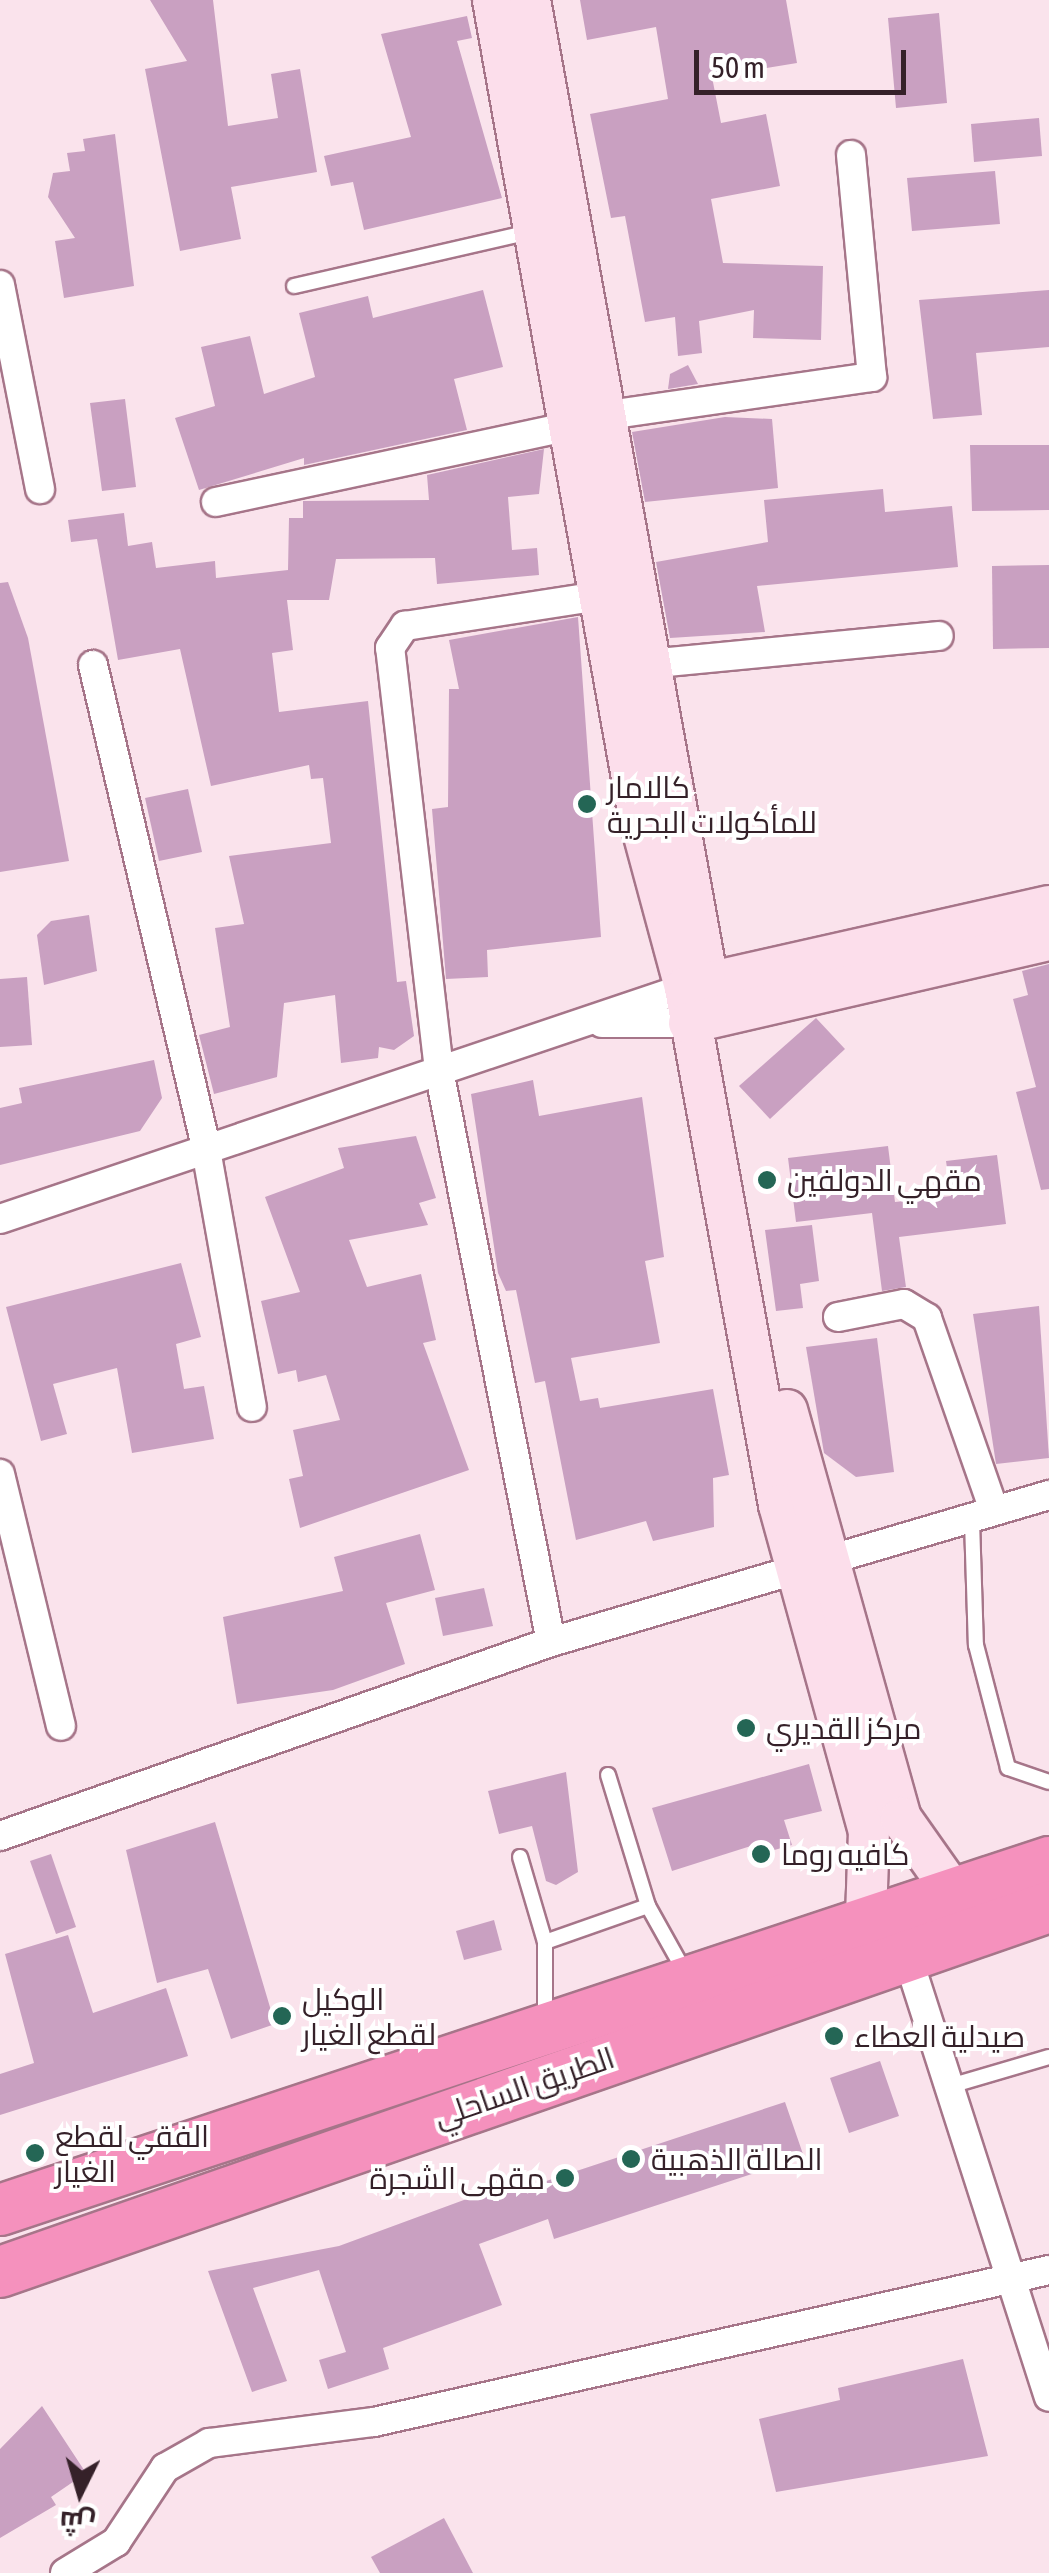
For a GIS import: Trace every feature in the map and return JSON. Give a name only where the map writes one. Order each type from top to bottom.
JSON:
[{"type":"highway","name":"الطريق الساحلي","points":[[0,2210],[866,1918],[1049,1862]]},
{"type":"highway","name":"الطريق الساحلي","points":[[0,2272],[906,1952],[1049,1907]]},
{"type":"street","points":[[493,0],[540,229],[591,420],[647,664],[699,1003],[792,1433],[810,1568],[885,1824],[866,1918]]},
{"type":"street","points":[[530,0],[591,420],[606,595],[639,817],[699,1003]]},
{"type":"street","points":[[216,502],[591,420],[872,377],[851,156]]},
{"type":"street","points":[[0,285],[6,385],[40,489]]},
{"type":"street","points":[[551,1642],[439,1070],[390,648],[405,626],[606,595]]},
{"type":"street","points":[[647,664],[939,636]]},
{"type":"street","points":[[93,666],[205,1144],[252,1407]]},
{"type":"street","points":[[699,1003],[1049,906]]},
{"type":"street","points":[[0,1219],[205,1144],[602,1023],[1049,940]]},
{"type":"street","points":[[838,1316],[904,1304],[927,1318],[983,1516]]},
{"type":"street","points":[[0,1474],[60,1726]]},
{"type":"street","points":[[0,1836],[551,1642],[1049,1495]]},
{"type":"street","points":[[885,1824],[951,1890]]},
{"type":"street","points":[[906,1952],[1049,2397]]},
{"type":"street","points":[[65,2573],[116,2542],[165,2468],[209,2443],[374,2422],[1049,2270]]},
{"type":"lane","points":[[294,286],[540,229]]},
{"type":"lane","points":[[983,1516],[976,1645],[1008,1768],[1049,1782]]},
{"type":"lane","points":[[608,1776],[648,1906],[688,1978]]},
{"type":"lane","points":[[520,1858],[545,1942],[545,2026]]},
{"type":"lane","points":[[545,1942],[648,1906]]},
{"type":"lane","points":[[950,2086],[1049,2057]]},
{"type":"building","points":[[150,0],[213,0],[228,126],[278,118],[271,74],[300,69],[317,172],[231,187],[241,239],[180,251],[145,69],[187,61]]},
{"type":"building","points":[[580,0],[786,0],[797,63],[712,77],[721,123],[766,114],[780,186],[711,199],[723,263],[823,266],[821,340],[753,338],[754,310],[699,321],[702,353],[678,356],[675,317],[645,322],[625,216],[611,218],[590,114],[668,99],[656,27],[587,40]]},
{"type":"building","points":[[939,13],[947,103],[896,108],[888,18]]},
{"type":"building","points":[[467,16],[472,38],[457,41],[502,198],[364,230],[353,182],[331,186],[324,156],[411,137],[381,34]]},
{"type":"building","points":[[1039,118],[1042,156],[974,162],[971,124]]},
{"type":"building","points":[[115,134],[134,286],[64,298],[55,241],[75,238],[48,197],[53,173],[70,171],[67,153],[85,151],[83,139]]},
{"type":"building","points":[[995,171],[1000,224],[912,231],[907,178]]},
{"type":"building","points":[[483,290],[503,367],[454,379],[467,430],[304,465],[304,458],[199,490],[175,418],[215,406],[201,347],[250,336],[264,394],[315,377],[299,313],[368,296],[373,318]]},
{"type":"building","points":[[1049,290],[1049,347],[976,353],[982,415],[933,419],[919,300]]},
{"type":"building","points":[[688,365],[698,384],[668,389],[670,374]]},
{"type":"building","points":[[125,399],[136,487],[102,491],[90,403]]},
{"type":"building","points":[[725,417],[772,419],[778,488],[645,502],[632,432]]},
{"type":"building","points":[[970,445],[1049,445],[1049,510],[972,511]]},
{"type":"building","points":[[544,449],[539,494],[508,497],[512,550],[537,548],[539,575],[437,584],[435,558],[336,559],[329,600],[287,600],[293,650],[272,653],[279,712],[368,701],[397,982],[406,981],[414,1036],[394,1050],[379,1047],[378,1058],[341,1063],[335,995],[284,1003],[277,1077],[214,1094],[199,1035],[230,1027],[215,928],[244,924],[229,856],[331,843],[323,778],[311,779],[309,765],[211,786],[180,649],[118,660],[97,539],[71,542],[68,520],[124,513],[128,546],[152,542],[156,568],[215,561],[216,578],[288,570],[289,518],[303,518],[303,501],[429,500],[427,475]]},
{"type":"building","points":[[883,489],[885,512],[952,506],[958,567],[757,586],[765,632],[670,638],[656,562],[768,542],[764,500]]},
{"type":"building","points":[[1049,565],[1049,648],[993,649],[992,566]]},
{"type":"building","points":[[8,582],[28,638],[69,861],[0,872],[0,583]]},
{"type":"building","points":[[578,617],[601,937],[487,950],[488,977],[446,979],[432,809],[448,807],[449,689],[459,689],[449,640]]},
{"type":"building","points":[[188,789],[202,852],[159,861],[145,798]]},
{"type":"building","points":[[89,915],[97,971],[44,985],[37,935],[51,921]]},
{"type":"building","points":[[1049,964],[1049,1189],[1041,1190],[1016,1092],[1036,1087],[1013,999],[1028,995],[1022,971]]},
{"type":"building","points":[[27,977],[32,1045],[0,1047],[0,979]]},
{"type":"building","points":[[816,1018],[845,1049],[770,1119],[739,1086]]},
{"type":"building","points":[[154,1060],[162,1098],[140,1131],[0,1165],[0,1108],[22,1103],[19,1088]]},
{"type":"building","points":[[533,1080],[539,1116],[642,1097],[664,1257],[645,1261],[660,1343],[571,1358],[580,1401],[598,1398],[600,1408],[713,1389],[729,1475],[713,1478],[714,1527],[653,1541],[646,1521],[576,1540],[545,1381],[535,1383],[516,1290],[506,1291],[498,1273],[471,1094]]},
{"type":"building","points":[[416,1136],[436,1198],[419,1203],[428,1225],[349,1240],[367,1287],[421,1274],[436,1340],[423,1343],[469,1470],[300,1528],[289,1479],[303,1476],[293,1430],[340,1420],[326,1375],[298,1382],[296,1370],[278,1374],[261,1301],[300,1292],[265,1197],[344,1168],[338,1148]]},
{"type":"building","points":[[888,1146],[895,1202],[951,1196],[946,1161],[997,1155],[1006,1224],[899,1237],[906,1287],[882,1291],[872,1213],[796,1222],[788,1158]]},
{"type":"building","points":[[812,1225],[819,1281],[800,1284],[803,1308],[776,1311],[765,1230]]},
{"type":"building","points":[[181,1263],[201,1337],[176,1344],[184,1389],[204,1386],[214,1439],[132,1453],[117,1368],[53,1384],[67,1434],[41,1441],[6,1307]]},
{"type":"building","points":[[1039,1306],[1049,1458],[996,1464],[973,1314]]},
{"type":"building","points":[[877,1338],[894,1472],[856,1477],[824,1453],[806,1347]]},
{"type":"building","points":[[420,1534],[435,1590],[386,1603],[405,1664],[333,1690],[237,1704],[223,1617],[343,1591],[334,1557]]},
{"type":"building","points":[[484,1588],[493,1626],[443,1636],[435,1598]]},
{"type":"building","points":[[809,1764],[822,1811],[784,1820],[792,1845],[757,1855],[754,1845],[672,1871],[652,1808]]},
{"type":"building","points":[[566,1772],[578,1872],[556,1885],[546,1881],[532,1826],[499,1834],[488,1791]]},
{"type":"building","points":[[215,1822],[275,2024],[231,2039],[208,1969],[157,1983],[126,1850]]},
{"type":"building","points":[[51,1854],[76,1927],[56,1934],[30,1861]]},
{"type":"building","points":[[494,1920],[502,1950],[464,1960],[456,1931]]},
{"type":"building","points":[[68,1935],[93,2013],[166,1988],[188,2056],[0,2115],[0,2074],[34,2063],[5,1954]]},
{"type":"building","points":[[880,2061],[899,2116],[849,2133],[830,2078]]},
{"type":"building","points":[[785,2102],[804,2157],[554,2239],[548,2219],[479,2244],[502,2305],[383,2348],[389,2369],[328,2389],[319,2360],[346,2352],[319,2270],[253,2288],[287,2381],[252,2392],[208,2271],[339,2246],[510,2183],[513,2192]]},
{"type":"building","points":[[963,2359],[988,2456],[776,2492],[759,2419],[840,2400],[838,2388]]},
{"type":"building","points":[[42,2406],[86,2473],[51,2497],[56,2505],[0,2538],[0,2449]]},
{"type":"building","points":[[444,2518],[473,2573],[380,2573],[371,2557]]},
{"type":"place","name":"كالامار للمأكولات البحرية","points":[[587,804]]},
{"type":"place","name":"مقهي الدولفين","points":[[767,1180]]},
{"type":"place","name":"مركز القديري","points":[[746,1728]]},
{"type":"place","name":"كافيه روما","points":[[761,1854]]},
{"type":"place","name":"الوكيل لقطع الغيار","points":[[282,2016]]},
{"type":"place","name":"صيدلية العطاء","points":[[834,2036]]},
{"type":"place","name":"الفقي لقطع الغيار","points":[[35,2153]]},
{"type":"place","name":"الصالة الذهبية","points":[[631,2159]]},
{"type":"place","name":"مقهى الشجرة","points":[[565,2178]]}]
